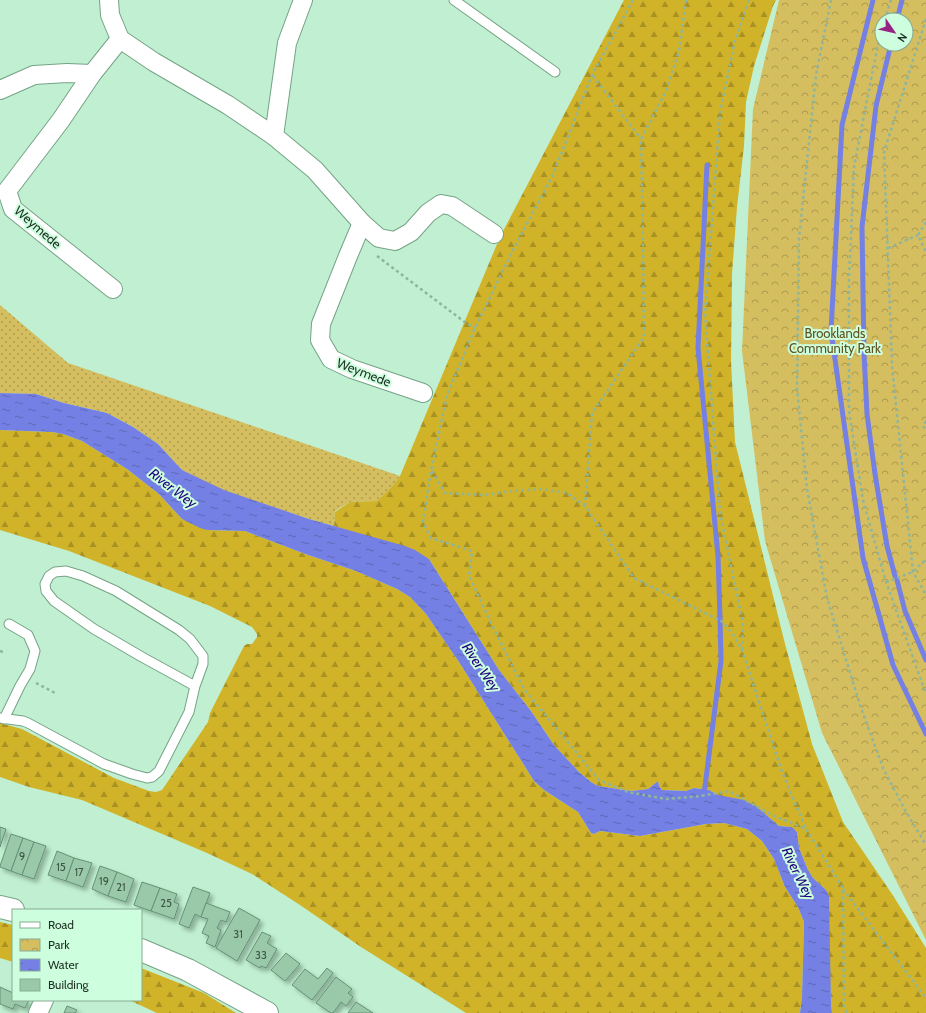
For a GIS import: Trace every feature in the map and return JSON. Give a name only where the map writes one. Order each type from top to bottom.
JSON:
[{"type":"main road","points":[[0,907],[12,910]]},
{"type":"main road","points":[[142,950],[188,970],[267,1013]]},
{"type":"street","points":[[109,0],[110,14],[120,39],[154,62],[228,105],[274,136],[315,170],[359,232],[395,241],[411,232],[428,213],[441,204],[452,206],[494,234]]},
{"type":"street","points":[[274,136],[287,43],[303,0]]},
{"type":"street","name":"Weymede","points":[[113,289],[13,209],[7,191],[61,120],[92,74],[120,39]]},
{"type":"street","points":[[0,90],[34,75],[68,73],[92,74]]},
{"type":"street","name":"Weymede","points":[[359,232],[321,324],[320,340],[331,359],[352,369],[423,393]]},
{"type":"street","points":[[38,1013],[44,1001]]},
{"type":"lane","points":[[454,0],[555,72]]},
{"type":"lane","points":[[9,624],[28,635],[35,651],[30,669],[2,718],[28,723],[104,764],[132,774],[147,778],[152,777],[159,770],[189,712],[195,686],[203,664],[203,656],[190,639],[179,630],[116,591],[83,576],[66,571],[55,572],[49,576],[45,584],[46,591],[54,601],[94,629],[195,686]]},
{"type":"path","points":[[633,0],[592,75],[552,177],[515,246],[475,328],[447,395],[431,471],[423,522],[431,538],[472,551],[469,576],[491,624],[524,689],[599,780],[628,792],[666,799],[701,796],[729,791],[772,815],[806,829]]},
{"type":"path","points":[[585,506],[592,413],[644,337],[641,139],[667,89],[679,51],[686,0]]},
{"type":"path","points":[[742,650],[744,624],[720,513],[705,314],[720,112],[735,41],[749,0]]},
{"type":"path","points":[[831,0],[816,75],[799,238],[797,388],[807,489],[827,598],[861,708],[883,768],[905,810],[926,845]]},
{"type":"path","points":[[887,12],[891,0]]},
{"type":"path","points":[[926,19],[884,152],[892,364],[913,572],[926,596]]},
{"type":"path","points":[[876,52],[854,167],[849,279],[849,411],[863,500],[886,582],[926,694]]},
{"type":"path","points":[[592,75],[641,139]]},
{"type":"path","points":[[888,248],[918,235],[926,222]]},
{"type":"path","points":[[359,232],[466,323],[475,328]]},
{"type":"path","points":[[918,235],[926,252]]},
{"type":"path","points":[[510,243],[515,246]]},
{"type":"path","points":[[926,421],[923,426],[926,430]]},
{"type":"path","points":[[431,471],[445,493],[484,495],[542,489],[567,493],[585,506],[634,578],[723,622],[734,636],[742,650],[782,769],[806,829],[843,888],[926,998]]},
{"type":"path","points":[[886,582],[913,572],[926,559]]},
{"type":"path","points":[[25,677],[57,694]]},
{"type":"path","points":[[843,888],[844,1009],[848,1013]]},
{"type":"green space","points":[[624,0],[776,0],[754,66],[746,102],[744,146],[737,207],[732,274],[731,361],[735,442],[784,640],[812,744],[843,822],[892,894],[926,948],[926,1013],[832,1013],[826,890],[813,878],[808,870],[799,848],[797,832],[791,827],[779,826],[757,807],[718,795],[709,790],[694,788],[686,791],[662,790],[658,781],[648,789],[632,791],[598,786],[591,782],[579,772],[554,745],[531,711],[499,670],[429,559],[334,526],[335,512],[350,502],[377,501],[400,476],[500,237]]},
{"type":"green space","name":"Brooklands Community Park","points":[[779,0],[926,0],[926,940],[822,733],[765,541],[742,351],[753,109]]},
{"type":"green space","points":[[0,305],[68,363],[400,476],[377,501],[350,502],[335,511],[334,526],[224,491],[182,470],[158,444],[133,427],[107,413],[64,403],[36,394],[0,393]]},
{"type":"green space","points":[[0,430],[52,432],[63,434],[82,441],[127,469],[159,494],[182,519],[207,530],[245,531],[308,555],[356,571],[397,589],[410,597],[426,614],[459,662],[534,781],[544,790],[578,812],[591,833],[594,834],[600,831],[640,836],[706,824],[724,823],[747,829],[762,841],[774,859],[785,887],[798,907],[804,922],[802,997],[800,1013],[466,1013],[361,947],[252,874],[207,853],[82,800],[29,787],[0,777],[0,723],[22,729],[114,778],[149,791],[156,792],[162,790],[208,722],[210,713],[244,646],[247,644],[252,644],[257,637],[257,634],[252,627],[210,606],[69,551],[0,530]]},
{"type":"green space","points":[[0,922],[12,925],[12,962],[0,958]]},
{"type":"green space","points":[[142,968],[204,993],[236,1013],[157,1013],[131,1001],[142,1001]]},
{"type":"water","name":"River Wey","points":[[0,393],[36,394],[64,403],[107,413],[133,427],[158,444],[182,470],[224,490],[309,519],[415,550],[429,559],[499,670],[531,711],[554,745],[579,772],[591,782],[598,786],[632,791],[648,789],[658,781],[662,790],[686,791],[694,788],[709,790],[718,795],[744,800],[757,807],[779,826],[792,827],[797,832],[799,848],[808,870],[813,878],[826,890],[829,896],[832,1013],[800,1013],[802,997],[804,922],[798,907],[785,887],[774,859],[762,841],[747,829],[724,823],[706,824],[640,836],[600,831],[594,834],[591,833],[578,812],[544,790],[534,781],[459,662],[426,614],[410,597],[397,589],[356,571],[308,555],[245,531],[207,530],[200,528],[182,519],[159,494],[127,469],[82,441],[63,434],[52,432],[0,430]]},
{"type":"building","points":[[0,827],[6,829],[0,847]]},
{"type":"building","points":[[11,834],[23,838],[11,871],[0,866]]},
{"type":"building","points":[[23,838],[34,842],[22,875],[11,871]]},
{"type":"building","points":[[34,842],[46,846],[34,879],[22,875]]},
{"type":"building","points":[[57,851],[74,858],[66,881],[48,875]]},
{"type":"building","points":[[74,858],[92,863],[83,887],[66,881]]},
{"type":"building","points":[[100,866],[117,872],[108,896],[92,889]]},
{"type":"building","points":[[117,872],[134,879],[126,902],[108,896]]},
{"type":"building","points":[[142,882],[160,888],[151,911],[134,905]]},
{"type":"building","points":[[193,887],[210,893],[201,917],[195,914],[189,928],[179,924]]},
{"type":"building","points":[[160,888],[177,894],[174,902],[179,904],[174,919],[151,911]]},
{"type":"building","points":[[206,903],[230,912],[226,922],[221,920],[217,928],[221,930],[215,947],[206,943],[209,936],[202,933],[208,919],[201,917]]},
{"type":"building","points":[[239,908],[260,920],[237,961],[216,948]]},
{"type":"building","points":[[262,932],[271,936],[267,943],[277,949],[266,968],[261,966],[260,968],[246,960]]},
{"type":"building","points":[[286,953],[300,964],[285,981],[271,970]]},
{"type":"building","points":[[327,968],[333,973],[312,1000],[292,985],[305,969],[318,979]]},
{"type":"building","points":[[336,977],[352,989],[348,993],[353,997],[346,1006],[341,1002],[333,1013],[331,1013],[316,1003]]},
{"type":"building","points":[[0,987],[12,993],[12,1001],[28,1001],[25,1008],[15,1004],[13,1009],[0,1004]]},
{"type":"building","points":[[356,1002],[373,1013],[348,1013]]},
{"type":"building","points":[[67,1006],[77,1010],[75,1013],[64,1013]]},
{"type":"waterway","points":[[873,0],[842,125],[831,331],[863,558],[893,665],[926,734]]},
{"type":"waterway","points":[[899,12],[902,0]]},
{"type":"waterway","points":[[889,52],[876,106],[862,227],[864,353],[867,414],[887,546],[895,576]]},
{"type":"waterway","points":[[704,794],[721,661],[718,556],[698,348],[707,165]]},
{"type":"waterway","points":[[897,580],[905,611],[926,660]]}]
